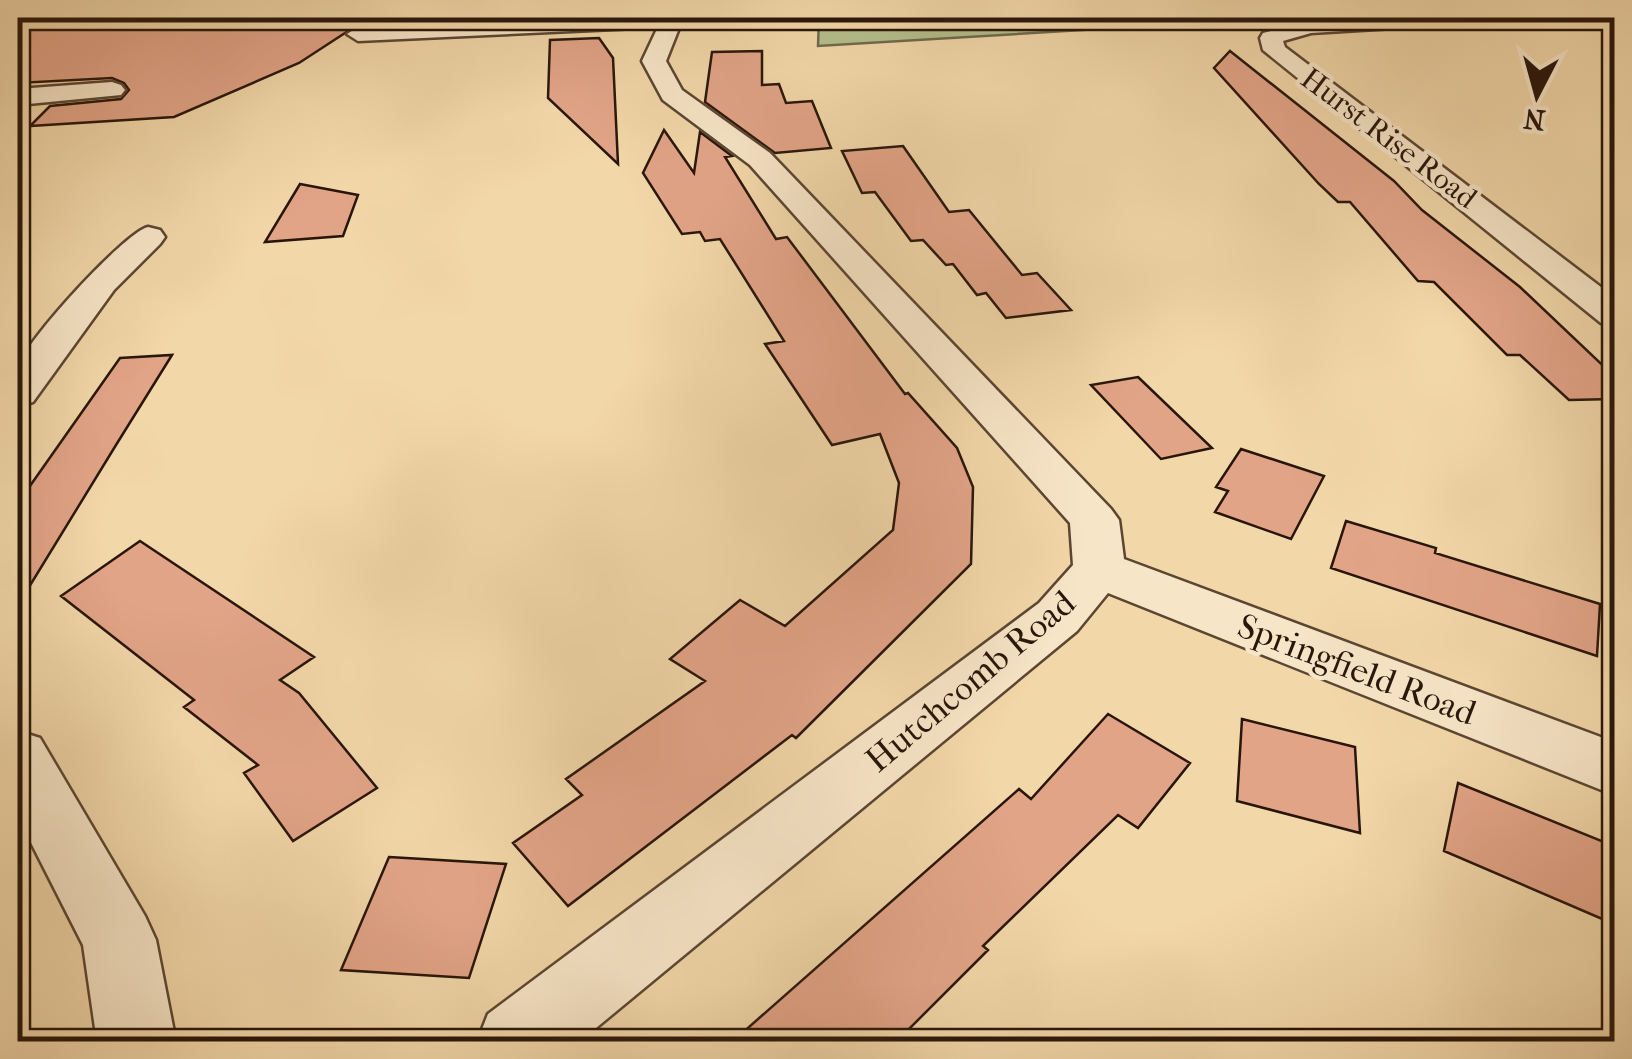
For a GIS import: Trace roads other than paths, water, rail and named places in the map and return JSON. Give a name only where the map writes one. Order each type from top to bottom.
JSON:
[{"type":"street","name":"Hurst Rise Road","points":[[1460,18],[1412,24],[1310,27],[1272,38],[1274,50],[1462,193],[1614,316]]},
{"type":"street","points":[[358,34],[388,28],[673,19]]},
{"type":"street","name":"Hutchcomb Road","points":[[516,1042],[1058,617],[1099,568],[1094,520],[760,160],[672,95],[654,61],[673,19]]},
{"type":"street","points":[[18,96],[112,90]]},
{"type":"street","points":[[18,393],[100,282],[148,237]]},
{"type":"street","name":"Springfield Road","points":[[1099,568],[1614,769]]},
{"type":"street","points":[[18,756],[119,940],[138,1042]]}]
